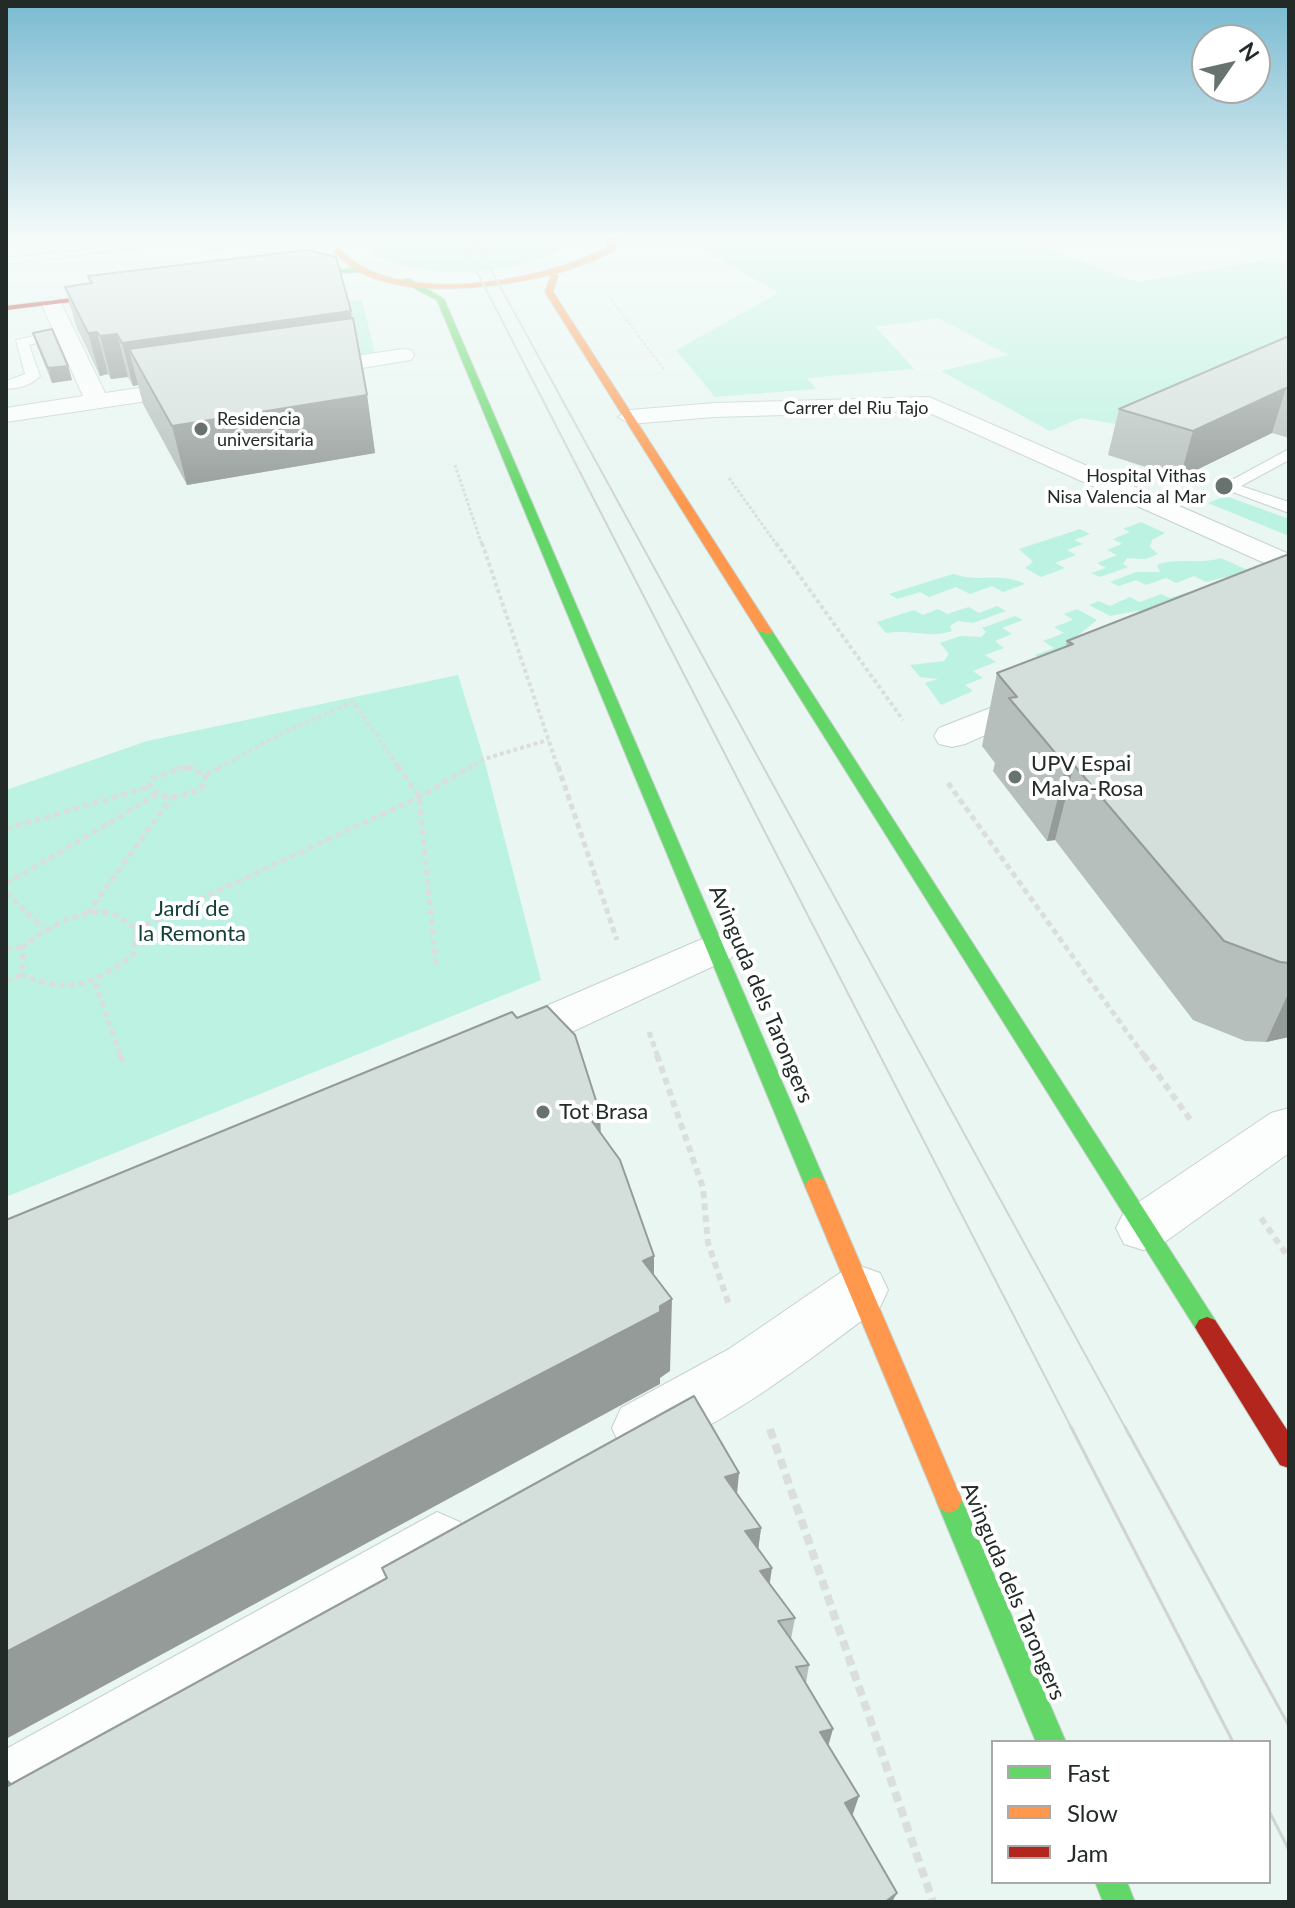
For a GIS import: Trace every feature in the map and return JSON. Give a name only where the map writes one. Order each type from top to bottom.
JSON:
[{"type":"main road","name":"Avinguda dels Tarongers","points":[[451,326],[1050,1740]]},
{"type":"main road","points":[[571,326],[1289,1456]]},
{"type":"street","points":[[61,326],[97,401]]},
{"type":"street","points":[[281,374],[403,355]]},
{"type":"street","points":[[6,415],[220,383]]},
{"type":"street","name":"Carrer del Riu Tajo","points":[[630,417],[723,410],[929,404],[1289,565]]},
{"type":"street","points":[[952,736],[1072,685]]},
{"type":"street","points":[[462,1061],[716,948]]},
{"type":"street","points":[[1143,1228],[1289,1127]]},
{"type":"street","points":[[596,1455],[750,1368],[860,1290]]},
{"type":"street","points":[[6,1790],[487,1517]]},
{"type":"lane","points":[[6,385],[21,383],[33,376],[21,343],[64,333]]},
{"type":"lane","points":[[1289,454],[1227,487],[1289,508]]},
{"type":"path","points":[[631,326],[671,379]]},
{"type":"path","points":[[470,509],[618,943]]},
{"type":"path","points":[[149,787],[156,795],[171,798],[201,789],[206,775],[289,730],[353,702],[419,797],[436,965]]},
{"type":"path","points":[[136,929],[419,797],[484,759],[548,740]]},
{"type":"path","points":[[6,829],[149,787],[153,778],[175,767],[197,767],[206,775]]},
{"type":"path","points":[[6,884],[156,795]]},
{"type":"path","points":[[88,913],[171,798]]},
{"type":"path","points":[[6,892],[43,928]]},
{"type":"path","points":[[6,949],[23,947],[43,928],[88,913],[114,915],[136,929]]},
{"type":"path","points":[[6,981],[22,975],[55,989],[95,983],[133,955],[136,929]]},
{"type":"path","points":[[22,975],[23,947]]},
{"type":"path","points":[[95,983],[124,1066]]},
{"type":"path","points":[[648,1028],[703,1188],[708,1243],[731,1313]]},
{"type":"path","points":[[1255,1210],[1289,1258]]},
{"type":"path","points":[[765,1414],[933,1902]]},
{"type":"green space","points":[[349,326],[368,326],[375,353],[357,356]]},
{"type":"green space","points":[[719,326],[883,326],[876,327],[914,369],[807,378],[816,389],[715,397],[676,350]]},
{"type":"green space","points":[[953,326],[1289,326],[1289,368],[1138,428],[1081,418],[1050,431],[941,371],[1008,355]]},
{"type":"green space","points":[[1226,496],[1289,519],[1289,536],[1208,503]]},
{"type":"green space","points":[[1141,522],[1165,533],[1152,540],[1150,547],[1158,554],[1146,559],[1127,558],[1123,564],[1128,567],[1100,577],[1091,573],[1106,568],[1097,563],[1117,555],[1107,550],[1122,544],[1113,539],[1130,532],[1123,529]]},
{"type":"green space","points":[[1080,529],[1090,534],[1074,540],[1083,544],[1067,550],[1076,555],[1055,563],[1065,568],[1041,577],[1025,568],[1033,562],[1019,549]]},
{"type":"green space","points":[[1221,558],[1250,571],[1206,582],[1194,576],[1176,583],[1166,578],[1146,585],[1136,580],[1119,586],[1110,582],[1136,572],[1160,572],[1157,565],[1165,563]]},
{"type":"green space","points":[[953,574],[1016,580],[1025,584],[1003,592],[992,586],[970,594],[956,587],[929,597],[920,592],[897,599],[889,594]]},
{"type":"green space","points":[[1188,592],[1200,597],[1169,612],[1136,611],[1110,616],[1089,605],[1099,601],[1110,606],[1130,597],[1140,602],[1161,594],[1170,598]]},
{"type":"green space","points":[[997,606],[1006,611],[973,623],[958,621],[950,626],[952,631],[944,633],[886,633],[877,622],[914,610],[923,615],[938,609],[947,614],[969,607],[979,613]]},
{"type":"green space","points":[[1077,609],[1097,620],[1031,674],[1043,660],[1035,655],[1054,648],[1043,641],[1064,633],[1054,627],[1073,620],[1064,614]]},
{"type":"green space","points":[[1015,616],[1023,620],[1002,628],[1012,634],[995,641],[1004,648],[985,655],[996,662],[973,671],[983,678],[965,685],[973,691],[941,705],[925,683],[938,679],[920,677],[910,665],[944,661],[949,654],[940,643],[960,636],[981,637],[986,632],[982,628]]},
{"type":"green space","name":"Jardí de la Remonta","points":[[458,675],[484,759],[541,980],[6,1197],[6,790],[147,741]]},
{"type":"building","points":[[85,326],[243,326],[122,343],[117,334],[100,336],[97,332],[88,333]]},
{"type":"building","points":[[295,326],[354,326],[367,395],[172,426],[129,349]]},
{"type":"building","points":[[52,329],[68,366],[48,368],[33,333]]},
{"type":"building","points":[[1289,336],[1289,388],[1193,431],[1119,409]]},
{"type":"building","points":[[1289,554],[1289,963],[1224,941],[1074,765],[1066,766],[1009,698],[1017,697],[997,673],[1073,644],[1067,641]]},
{"type":"building","points":[[547,1006],[575,1035],[600,1113],[589,1117],[620,1160],[654,1256],[643,1261],[672,1299],[660,1306],[660,1312],[6,1652],[6,1220],[512,1012],[517,1018]]},
{"type":"building","points":[[694,1396],[739,1473],[725,1477],[761,1528],[745,1531],[772,1568],[760,1571],[795,1618],[778,1621],[809,1665],[796,1667],[833,1729],[820,1732],[859,1796],[845,1803],[897,1893],[885,1902],[6,1902],[6,1787],[387,1578],[382,1568]]},
{"type":"tram line","points":[[505,326],[1072,1429]]},
{"type":"tram line","points":[[522,326],[1126,1429]]},
{"type":"tram line","points":[[1071,1427],[1232,1740]]},
{"type":"tram line","points":[[1125,1427],[1289,1726]]},
{"type":"tram line","points":[[1271,1815],[1289,1850]]},
{"type":"traffic: fast","points":[[451,326],[816,1186]]},
{"type":"traffic: fast","points":[[765,631],[1207,1327]]},
{"type":"traffic: fast","points":[[949,1500],[1050,1740]]},
{"type":"traffic: fast","points":[[1112,1884],[1119,1902]]},
{"type":"traffic: slow","points":[[571,326],[765,631]]},
{"type":"traffic: slow","points":[[816,1186],[949,1500]]},
{"type":"traffic: jam","points":[[1207,1327],[1289,1456]]},
{"type":"place","name":"Residencia universitaria","points":[[201,429]]},
{"type":"place","name":"Hospital Vithas Nisa Valencia al Mar","points":[[1224,486]]},
{"type":"place","name":"UPV Espai Malva-Rosa","points":[[1015,777]]},
{"type":"place","name":"Tot Brasa","points":[[543,1112]]}]
